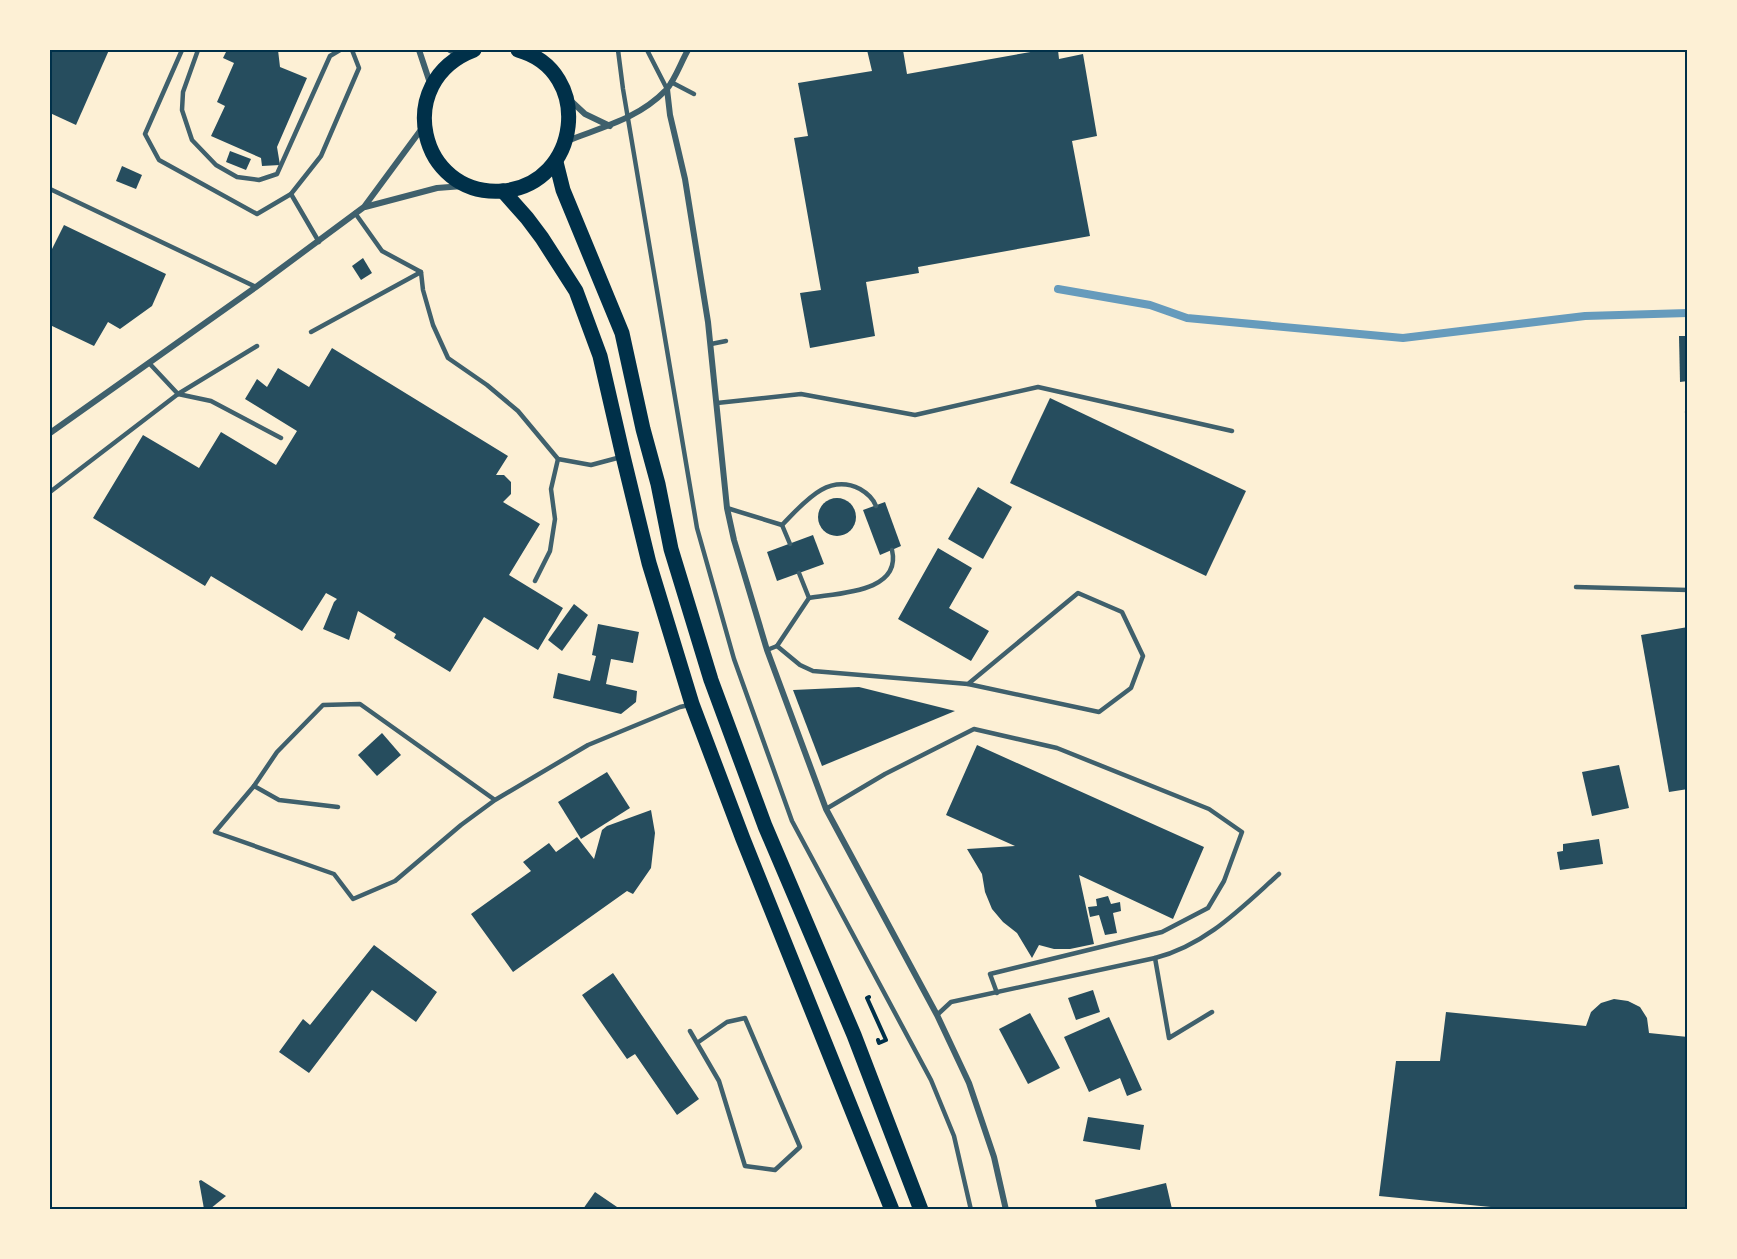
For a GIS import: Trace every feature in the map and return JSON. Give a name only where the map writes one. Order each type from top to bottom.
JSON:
[{"type":"main road","points":[[461,51],[442,69],[431,86],[424,106],[424,126],[429,145],[438,162],[452,176],[468,186],[503,191],[520,188],[540,177],[556,162],[566,142],[570,119],[567,97],[549,67],[528,52],[518,50]]},
{"type":"main road","points":[[549,50],[549,67]]},
{"type":"main road","points":[[556,162],[567,201],[622,333],[671,549],[711,680],[765,826],[854,1035],[921,1209]]},
{"type":"main road","points":[[503,191],[537,231],[576,291],[600,356],[622,456],[650,563],[692,704],[743,839],[892,1209]]},
{"type":"street","points":[[419,50],[431,86]]},
{"type":"street","points":[[566,142],[628,119],[646,107],[667,89],[688,50]]},
{"type":"street","points":[[667,89],[670,115],[685,179],[711,344],[727,508],[734,540],[767,650],[826,809],[937,1015],[969,1083],[994,1157],[1006,1209]]},
{"type":"street","points":[[567,97],[585,114],[610,126]]},
{"type":"street","points":[[364,207],[424,126]]},
{"type":"street","points":[[50,433],[320,242],[364,207],[437,188],[468,186]]},
{"type":"lane","points":[[182,50],[145,134],[159,160],[257,214],[291,194],[321,156],[358,68],[352,50]]},
{"type":"lane","points":[[198,50],[183,92],[182,110],[192,140],[216,165],[237,177],[259,180],[277,174],[330,56],[340,50]]},
{"type":"lane","points":[[618,50],[697,528],[734,659],[792,822],[931,1080],[954,1136],[971,1209]]},
{"type":"lane","points":[[646,50],[667,89]]},
{"type":"lane","points":[[671,82],[694,94]]},
{"type":"lane","points":[[50,189],[256,287]]},
{"type":"lane","points":[[291,194],[320,242]]},
{"type":"lane","points":[[355,213],[382,251],[421,272]]},
{"type":"lane","points":[[421,272],[423,290],[433,325],[448,358],[487,385],[518,411],[558,459],[591,465],[622,456]]},
{"type":"lane","points":[[311,332],[421,272]]},
{"type":"lane","points":[[711,344],[726,342]]},
{"type":"lane","points":[[50,492],[178,394],[257,346]]},
{"type":"lane","points":[[149,363],[178,394],[211,400],[281,438]]},
{"type":"lane","points":[[717,403],[801,394],[915,415],[1038,387],[1232,431]]},
{"type":"lane","points":[[535,581],[550,552],[555,519],[551,489],[558,459]]},
{"type":"lane","points":[[782,525],[810,497],[828,485],[845,484],[856,487],[874,500],[876,506]]},
{"type":"lane","points":[[727,508],[782,525],[790,544]]},
{"type":"lane","points":[[767,650],[777,646],[809,598],[866,589],[878,584],[891,571],[892,550]]},
{"type":"lane","points":[[799,573],[809,598]]},
{"type":"lane","points":[[1576,587],[1688,590]]},
{"type":"lane","points":[[777,646],[800,665],[813,671],[968,684],[1099,712],[1131,688],[1143,656],[1122,612],[1078,593],[968,684]]},
{"type":"lane","points":[[495,800],[360,704],[323,705],[277,752],[254,786],[215,831],[334,874],[353,899],[395,881],[495,800],[588,745],[692,704]]},
{"type":"lane","points":[[826,809],[885,774],[974,729],[1057,748],[1209,809],[1242,832],[1224,881],[1208,909],[1162,932],[990,974],[997,993]]},
{"type":"lane","points":[[254,786],[279,800],[338,807]]},
{"type":"lane","points":[[937,1015],[951,1002],[1177,952],[1207,935],[1233,916],[1279,874]]},
{"type":"lane","points":[[1155,958],[1169,1038],[1212,1012]]},
{"type":"lane","points":[[690,1031],[719,1081],[745,1166],[775,1170],[800,1147],[745,1018],[727,1022],[697,1043]]},
{"type":"path","points":[[872,995],[867,998],[886,1040],[879,1042],[874,1033]]},
{"type":"building","points":[[50,50],[109,50],[76,125],[50,113]]},
{"type":"building","points":[[227,50],[278,50],[280,67],[307,78],[277,147],[280,165],[262,166],[261,158],[211,136],[225,106],[217,102],[234,63],[223,58]]},
{"type":"building","points":[[867,50],[903,50],[907,74],[1042,50],[1058,50],[1059,59],[1083,54],[1097,136],[1072,141],[1090,236],[918,267],[919,273],[866,282],[875,336],[810,348],[800,293],[821,290],[794,138],[808,136],[798,83],[872,71]]},
{"type":"building","points":[[230,151],[251,159],[246,170],[226,162]]},
{"type":"building","points":[[122,166],[142,175],[136,189],[116,181]]},
{"type":"building","points":[[64,225],[166,274],[152,306],[120,329],[108,322],[94,346],[50,325],[50,253]]},
{"type":"building","points":[[363,258],[372,273],[361,280],[352,266]]},
{"type":"building","points":[[1679,336],[1688,336],[1688,381],[1680,382]]},
{"type":"building","points":[[332,348],[508,456],[496,475],[504,475],[511,482],[511,494],[503,502],[540,524],[509,575],[563,608],[538,650],[484,617],[450,672],[394,638],[396,634],[358,611],[349,640],[323,629],[337,599],[326,593],[302,631],[211,576],[205,586],[93,518],[143,435],[199,468],[221,432],[276,465],[297,431],[245,399],[257,379],[267,387],[278,368],[309,387]]},
{"type":"building","points":[[1050,398],[1246,491],[1206,576],[1010,483]]},
{"type":"building","points":[[978,487],[1012,507],[983,559],[948,539]]},
{"type":"building","points":[[837,498],[851,503],[856,517],[851,531],[837,536],[823,531],[818,517],[823,503]]},
{"type":"building","points":[[885,502],[901,546],[880,555],[863,510]]},
{"type":"building","points":[[813,535],[824,564],[777,581],[767,552]]},
{"type":"building","points":[[938,548],[972,568],[949,608],[989,631],[971,661],[898,619]]},
{"type":"building","points":[[574,604],[588,615],[562,651],[548,640]]},
{"type":"building","points":[[598,624],[639,632],[633,663],[611,659],[606,684],[637,691],[636,702],[621,714],[553,698],[558,673],[590,681],[596,656],[592,655]]},
{"type":"building","points":[[1688,627],[1688,789],[1669,792],[1641,635]]},
{"type":"building","points":[[859,687],[955,711],[822,766],[793,690]]},
{"type":"building","points":[[382,733],[401,755],[377,776],[358,755]]},
{"type":"building","points":[[977,745],[1204,847],[1173,919],[1079,875],[1094,944],[1070,949],[1054,949],[1039,945],[1032,958],[1017,933],[992,909],[985,892],[982,874],[967,849],[1015,846],[946,815]]},
{"type":"building","points":[[1619,765],[1629,808],[1592,816],[1582,772]]},
{"type":"building","points":[[607,772],[630,808],[581,839],[558,802]]},
{"type":"building","points":[[651,810],[655,833],[651,868],[633,894],[627,891],[513,972],[471,914],[531,871],[523,862],[549,843],[556,852],[577,837],[594,859],[602,830],[607,826]]},
{"type":"building","points":[[1599,839],[1603,864],[1560,870],[1557,852],[1563,851],[1563,844]]},
{"type":"building","points":[[1108,896],[1111,904],[1120,902],[1121,911],[1113,913],[1117,933],[1105,935],[1099,915],[1090,917],[1088,907],[1097,906],[1096,899]]},
{"type":"building","points":[[374,945],[437,992],[416,1022],[372,990],[309,1073],[279,1052],[303,1019],[310,1025]]},
{"type":"building","points":[[613,973],[699,1099],[677,1115],[635,1054],[627,1059],[582,995]]},
{"type":"building","points":[[1093,990],[1100,1012],[1076,1020],[1068,998]]},
{"type":"building","points":[[1614,999],[1628,1001],[1640,1007],[1647,1018],[1649,1033],[1688,1037],[1688,1209],[1511,1209],[1379,1196],[1396,1061],[1440,1061],[1446,1012],[1586,1026],[1591,1012],[1601,1003]]},
{"type":"building","points":[[1030,1013],[1060,1068],[1028,1084],[999,1029]]},
{"type":"building","points":[[1109,1017],[1142,1090],[1127,1096],[1120,1078],[1089,1092],[1064,1037]]},
{"type":"building","points":[[1088,1117],[1144,1125],[1140,1150],[1083,1141]]},
{"type":"building","points":[[201,1180],[226,1196],[210,1209],[204,1209],[199,1181]]},
{"type":"building","points":[[1166,1183],[1172,1209],[1097,1209],[1095,1200]]},
{"type":"building","points":[[595,1192],[620,1209],[583,1209]]},
{"type":"waterway","points":[[1058,289],[1150,305],[1187,318],[1403,338],[1585,316],[1688,313]]}]
